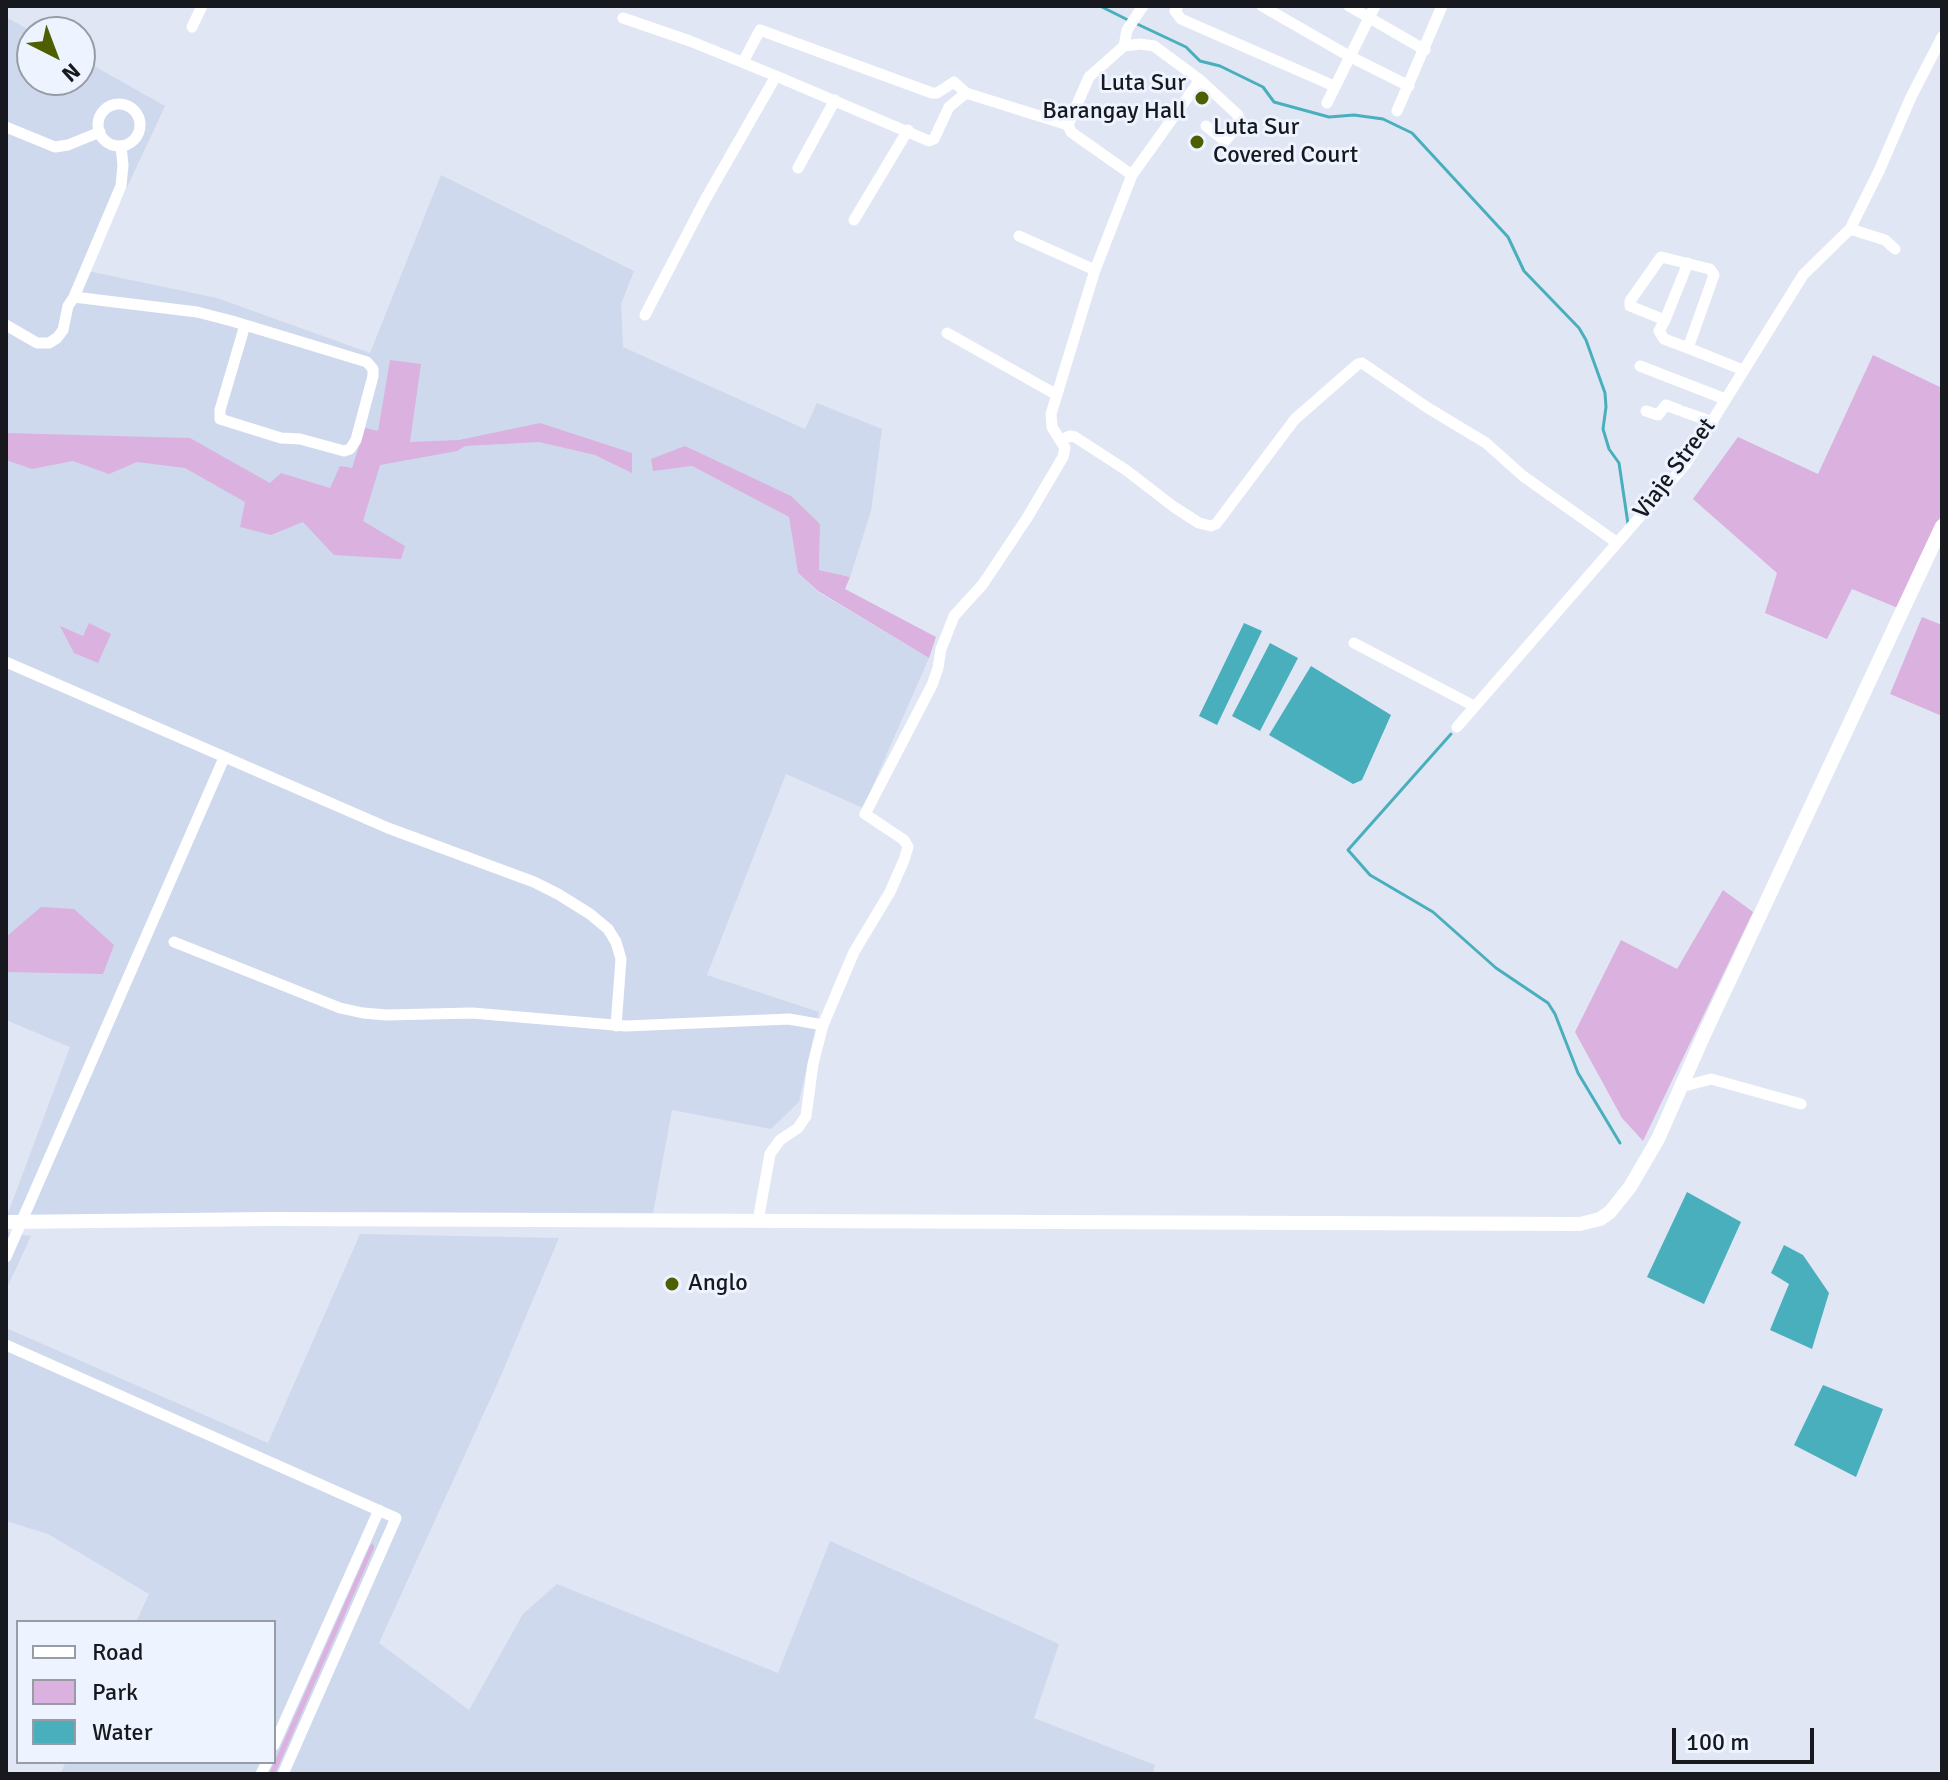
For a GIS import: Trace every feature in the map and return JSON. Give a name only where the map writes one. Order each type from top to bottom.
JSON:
[{"type":"street","points":[[192,27],[202,6]]},
{"type":"street","points":[[1178,6],[1175,11],[1181,19],[1334,86]]},
{"type":"street","points":[[1262,6],[1409,86]]},
{"type":"street","points":[[1349,6],[1425,50]]},
{"type":"street","points":[[1327,103],[1375,6]]},
{"type":"street","points":[[1397,111],[1442,6]]},
{"type":"street","points":[[1124,46],[1127,30],[1141,8]]},
{"type":"street","points":[[623,18],[743,62],[929,141],[934,139],[949,107],[966,93]]},
{"type":"street","points":[[743,62],[760,30],[932,93],[954,82],[966,93],[1068,125]]},
{"type":"street","name":"Viaje Street","points":[[1457,727],[1663,492],[1713,422],[1803,275],[1832,250],[1850,229],[1942,37]]},
{"type":"street","points":[[1132,175],[1071,132],[1068,125],[1089,77],[1124,46],[1154,46],[1200,80],[1239,119],[1239,124],[1225,141],[1206,126]]},
{"type":"street","points":[[645,315],[705,200],[776,76]]},
{"type":"street","points":[[758,1221],[770,1154],[780,1140],[798,1128],[806,1116],[813,1064],[823,1025],[854,952],[890,892],[908,847],[894,832],[865,814],[932,685],[954,616],[983,584],[1063,457],[1065,448],[1051,420],[1095,270],[1132,175],[1200,80]]},
{"type":"street","points":[[798,168],[835,100]]},
{"type":"street","points":[[117,105],[128,107],[137,115],[140,126],[136,137],[121,146],[110,144],[100,132],[99,119],[106,109],[117,105]]},
{"type":"street","points":[[6,127],[55,147],[100,132]]},
{"type":"street","points":[[854,220],[908,130]]},
{"type":"street","points":[[6,325],[37,343],[49,343],[61,334],[68,306],[121,186],[121,146]]},
{"type":"street","points":[[1850,229],[1885,240],[1895,249]]},
{"type":"street","points":[[1019,236],[1095,270]]},
{"type":"street","points":[[1665,320],[1630,305],[1659,258],[1710,269],[1714,275],[1688,348]]},
{"type":"street","points":[[1688,263],[1659,335],[1743,370]]},
{"type":"street","points":[[74,297],[197,312],[245,325],[365,361],[371,366],[373,376],[356,440],[350,449],[345,451],[300,439],[281,438],[221,421],[220,410],[245,325]]},
{"type":"street","points":[[947,333],[1057,395]]},
{"type":"street","points":[[1061,440],[1067,436],[1075,437],[1126,470],[1174,507],[1199,523],[1211,526],[1295,419],[1362,363],[1486,443],[1533,483],[1616,542]]},
{"type":"street","points":[[1640,366],[1725,399]]},
{"type":"street","points":[[1646,411],[1658,415],[1666,405],[1713,422]]},
{"type":"street","points":[[14,1222],[270,1219],[1580,1224],[1600,1219],[1610,1212],[1630,1187],[1658,1139],[1942,526]]},
{"type":"street","points":[[1354,643],[1474,706]]},
{"type":"street","points":[[6,662],[388,828],[534,882],[590,914],[608,929],[621,959],[616,1026]]},
{"type":"street","points":[[6,1257],[14,1222],[224,758]]},
{"type":"street","points":[[174,942],[340,1008],[363,1013],[472,1013],[616,1026],[789,1019],[823,1025]]},
{"type":"street","points":[[1681,1087],[1711,1079],[1801,1104]]},
{"type":"street","points":[[6,1345],[396,1518],[283,1774]]},
{"type":"street","points":[[276,1741],[379,1510]]},
{"type":"shaded area","points":[[6,17],[16,23],[16,96],[96,96],[96,67],[165,106],[88,271],[217,298],[370,353],[441,175],[634,271],[621,304],[623,347],[805,429],[817,403],[882,429],[871,511],[850,577],[819,570],[820,524],[685,446],[653,470],[692,466],[789,517],[798,573],[818,592],[929,658],[863,808],[786,774],[707,975],[819,1012],[799,1102],[771,1129],[672,1110],[653,1213],[7,1216],[70,1047],[6,1020]]},
{"type":"shaded area","points":[[6,1232],[31,1236],[6,1290]]},
{"type":"shaded area","points":[[360,1234],[559,1238],[499,1380],[379,1643],[469,1710],[523,1614],[557,1584],[778,1673],[830,1541],[1059,1644],[1034,1718],[1155,1765],[1153,1774],[60,1774],[65,1764],[276,1764],[276,1620],[137,1620],[149,1594],[48,1534],[6,1521],[6,1328],[268,1443]]},
{"type":"green space","points":[[1873,355],[1942,388],[1942,513],[1898,608],[1852,589],[1827,639],[1765,613],[1777,573],[1693,499],[1738,437],[1818,474]]},
{"type":"green space","points":[[390,360],[421,364],[410,442],[459,440],[540,423],[632,453],[632,473],[595,455],[539,442],[465,446],[457,451],[380,465],[363,521],[405,546],[401,559],[334,555],[303,522],[271,535],[240,527],[245,502],[185,468],[137,462],[109,474],[73,461],[32,469],[6,460],[6,433],[190,438],[270,483],[281,473],[330,488],[340,466],[352,468],[365,428],[378,431]]},
{"type":"green space","points":[[685,446],[791,496],[820,524],[819,570],[850,577],[845,589],[936,637],[929,658],[818,591],[798,573],[789,517],[692,466],[653,471],[651,459]]},
{"type":"green space","points":[[1922,617],[1942,625],[1942,716],[1890,694]]},
{"type":"green space","points":[[89,623],[111,634],[98,663],[74,653],[60,626],[83,636]]},
{"type":"green space","points":[[1723,890],[1753,912],[1643,1141],[1622,1118],[1575,1032],[1621,940],[1677,969]]},
{"type":"green space","points":[[41,907],[74,909],[114,945],[103,974],[6,972],[6,937]]},
{"type":"green space","points":[[373,1543],[374,1548],[275,1774],[269,1774],[276,1764]]},
{"type":"water","points":[[1244,623],[1262,631],[1217,725],[1199,716]]},
{"type":"water","points":[[1270,643],[1298,658],[1260,731],[1232,716]]},
{"type":"water","points":[[1311,666],[1391,715],[1362,780],[1353,784],[1269,735]]},
{"type":"water","points":[[1687,1192],[1741,1222],[1704,1304],[1647,1277]]},
{"type":"water","points":[[1784,1245],[1803,1255],[1829,1293],[1812,1349],[1770,1330],[1789,1284],[1771,1273]]},
{"type":"water","points":[[1823,1385],[1883,1409],[1856,1477],[1794,1445]]},
{"type":"waterway","points":[[1100,6],[1128,20]]},
{"type":"waterway","points":[[1135,23],[1186,47],[1200,61],[1220,66],[1263,87],[1274,102],[1329,117],[1354,115],[1383,119],[1412,133],[1508,237],[1524,271],[1579,328],[1586,340],[1605,393],[1603,429],[1609,449],[1619,463],[1628,524]]},
{"type":"waterway","points":[[1451,734],[1348,850],[1370,875],[1433,912],[1496,968],[1548,1003],[1578,1073],[1620,1143]]},
{"type":"place","name":"Luta Sur Barangay Hall","points":[[1202,98]]},
{"type":"place","name":"Luta Sur Covered Court","points":[[1197,142]]},
{"type":"place","name":"Anglo","points":[[672,1284]]}]
